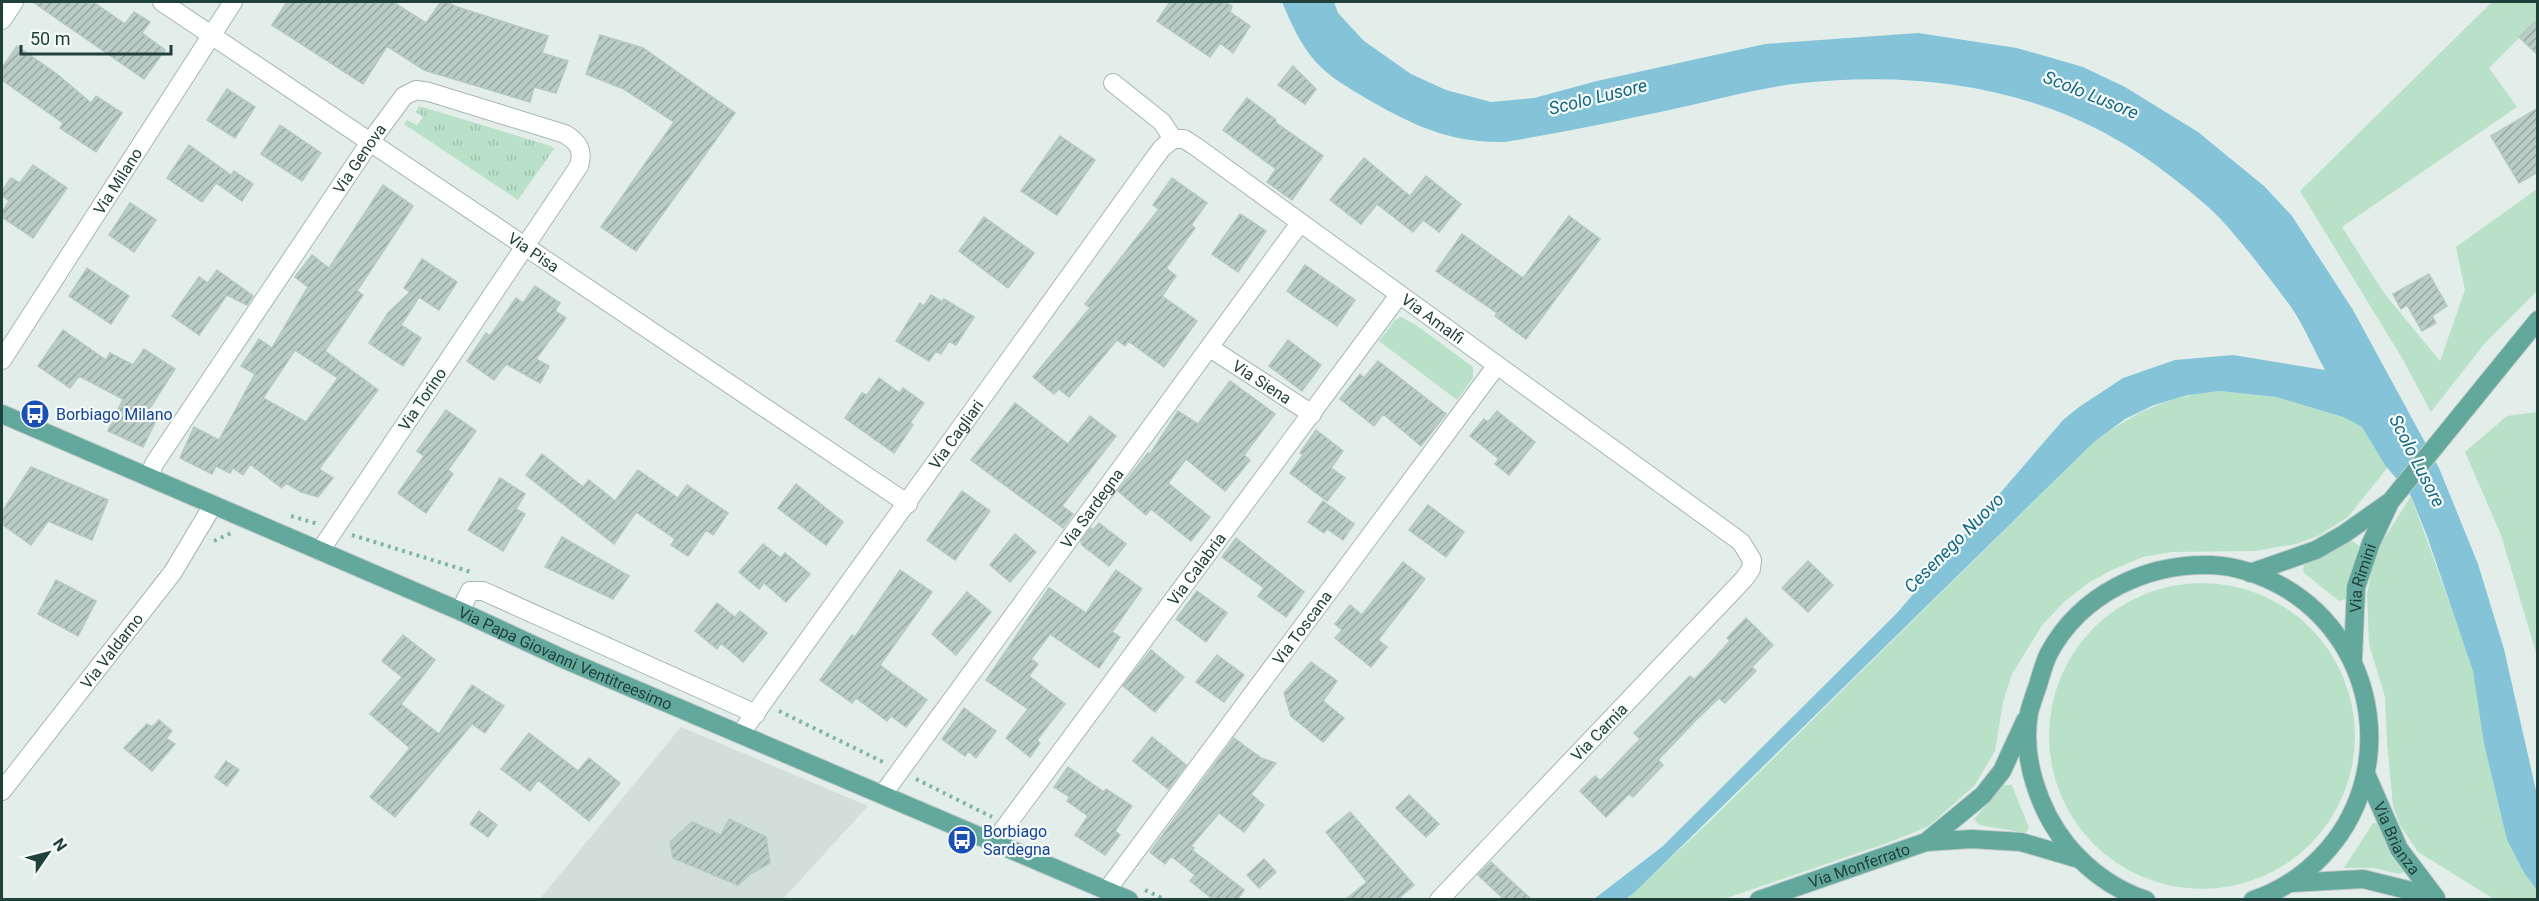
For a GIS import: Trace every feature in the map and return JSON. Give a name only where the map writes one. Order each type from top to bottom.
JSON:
[{"type":"main road","name":"Via Rimini","points":[[2353,660],[2356,587],[2371,543],[2390,502],[2538,320]]},
{"type":"main road","name":"Via Papa Giovanni Ventitreesimo","points":[[2,414],[460,611],[566,660],[1129,900]]},
{"type":"main road","name":"Via Rimini","points":[[2250,573],[2316,550],[2344,534],[2390,502]]},
{"type":"main road","points":[[2146,900],[2104,880],[2079,859],[2055,830],[2040,799],[2028,753],[2029,714],[2048,655],[2066,627],[2091,603],[2127,580],[2171,567],[2213,565],[2250,573],[2274,582],[2312,608],[2341,640],[2353,660],[2363,684],[2369,713],[2371,740],[2367,776],[2357,805],[2333,845],[2313,866],[2290,883],[2253,900]]},
{"type":"main road","name":"Via Monferrato","points":[[1926,842],[1983,795],[2002,771],[2029,714]]},
{"type":"main road","name":"Via Brianza","points":[[2367,776],[2399,849],[2435,898]]},
{"type":"main road","name":"Via Monferrato","points":[[1759,900],[1926,842],[1971,839],[2021,842],[2079,859]]},
{"type":"main road","name":"Via Brianza","points":[[2290,883],[2363,879],[2435,898]]},
{"type":"street","points":[[2,20],[14,2]]},
{"type":"street","name":"Via Pisa","points":[[162,2],[908,504]]},
{"type":"street","name":"Via Milano","points":[[2,360],[233,2]]},
{"type":"street","points":[[1113,83],[1162,122],[1173,139]]},
{"type":"street","name":"Via Genova","points":[[149,477],[154,464],[370,142],[404,96],[416,90],[565,134],[575,141],[581,149],[579,166],[525,247]]},
{"type":"street","name":"Via Amalfi","points":[[1173,139],[1184,139],[1196,146],[1741,542],[1752,560]]},
{"type":"street","name":"Via Cagliari","points":[[741,733],[908,504],[1148,167],[1162,148],[1173,139]]},
{"type":"street","name":"Via Sardegna","points":[[884,794],[1299,223]]},
{"type":"street","name":"Via Torino","points":[[320,551],[525,247]]},
{"type":"street","name":"Via Calabria","points":[[994,842],[1399,295]]},
{"type":"street","name":"Via Siena","points":[[1210,348],[1312,414]]},
{"type":"street","name":"Via Toscana","points":[[1107,890],[1497,365]]},
{"type":"street","name":"Via Valdarno","points":[[2,791],[173,572],[213,505]]},
{"type":"street","name":"Via Carnia","points":[[1439,900],[1744,579],[1751,569],[1752,560]]},
{"type":"street","points":[[460,611],[470,591],[483,591],[756,714]]},
{"type":"path","points":[[208,545],[220,537],[234,533]]},
{"type":"shaded area","points":[[681,727],[868,806],[783,899],[539,900]]},
{"type":"green space","points":[[2492,2],[2537,2],[2537,20],[2489,68],[2517,107],[2342,227],[2384,293],[2440,361],[2465,290],[2456,247],[2537,189],[2537,291],[2485,343],[2431,412],[2402,358],[2300,191]]},
{"type":"green space","points":[[419,106],[551,146],[554,149],[518,200],[404,124],[407,120],[417,125],[423,117],[416,112]]},
{"type":"green space","points":[[1401,317],[1416,325],[1473,367],[1473,378],[1457,400],[1379,341],[1395,320]]},
{"type":"green space","points":[[2220,391],[2276,397],[2343,417],[2362,427],[2388,467],[2348,517],[2320,535],[2296,544],[2255,551],[2172,552],[2143,557],[2088,583],[2064,602],[2043,624],[2012,674],[2003,702],[1995,751],[1975,785],[1929,826],[1893,841],[1724,899],[1626,900],[1711,820],[2094,442],[2124,422],[2153,407],[2185,396]]},
{"type":"green space","points":[[2538,412],[2537,656],[2501,535],[2465,452],[2507,416]]},
{"type":"green space","points":[[2411,496],[2474,671],[2484,744],[2507,840],[2524,873],[2537,890],[2537,899],[2494,899],[2418,852],[2400,825],[2393,806],[2385,697],[2369,644],[2367,594],[2372,568],[2382,542]]},
{"type":"green space","points":[[2352,541],[2359,546],[2346,599],[2339,601],[2303,572],[2304,565]]},
{"type":"green space","points":[[2202,583],[2232,586],[2260,595],[2287,609],[2310,628],[2329,651],[2343,678],[2352,706],[2355,736],[2352,766],[2343,794],[2329,821],[2310,844],[2287,863],[2260,877],[2232,886],[2202,889],[2172,886],[2144,877],[2117,863],[2094,844],[2075,821],[2061,794],[2052,766],[2049,736],[2052,706],[2061,678],[2075,651],[2094,628],[2117,609],[2144,595],[2172,586]]},
{"type":"green space","points":[[2004,785],[2012,785],[2029,828],[2026,833],[1979,825],[1974,819]]},
{"type":"green space","points":[[2373,823],[2377,823],[2391,856],[2404,872],[2400,874],[2373,868],[2344,868]]},
{"type":"water","name":"Scolo Lusore","points":[[1282,2],[1334,2],[1338,13],[1364,41],[1411,74],[1446,90],[1491,102],[1534,98],[1597,81],[1765,44],[1918,33],[2017,48],[2083,67],[2125,87],[2198,132],[2264,186],[2292,216],[2353,310],[2439,468],[2478,564],[2504,649],[2537,795],[2537,890],[2524,873],[2507,840],[2484,744],[2473,671],[2411,496],[2385,465],[2362,427],[2343,417],[2276,397],[2220,391],[2188,395],[2154,405],[2125,419],[2094,442],[1635,892],[1626,899],[1594,899],[1663,846],[1897,613],[2063,420],[2079,407],[2123,378],[2175,360],[2233,355],[2325,370],[2291,307],[2243,245],[2208,207],[2131,148],[2087,124],[2041,105],[1994,92],[1945,84],[1895,80],[1844,80],[1771,88],[1605,124],[1505,142],[1467,140],[1417,125],[1367,99],[1333,77],[1315,61],[1305,48]]},
{"type":"building","points":[[33,2],[93,2],[125,24],[134,12],[150,22],[142,33],[165,50],[144,79]]},
{"type":"building","points":[[287,2],[393,2],[426,23],[441,2],[446,2],[548,36],[542,53],[568,61],[556,93],[534,87],[530,102],[424,70],[387,46],[363,84],[272,25]]},
{"type":"building","points":[[1170,2],[1224,2],[1232,6],[1230,12],[1250,26],[1233,53],[1220,43],[1210,57],[1157,21]]},
{"type":"building","points":[[2538,19],[2538,55],[2519,37]]},
{"type":"building","points":[[600,35],[643,48],[735,113],[636,251],[601,227],[674,122],[624,89],[586,74]]},
{"type":"building","points":[[17,46],[57,74],[91,103],[96,96],[122,113],[96,152],[60,128],[63,123],[2,80],[2,68]]},
{"type":"building","points":[[1293,66],[1316,89],[1305,104],[1278,85]]},
{"type":"building","points":[[227,89],[255,107],[235,138],[207,120]]},
{"type":"building","points":[[1247,98],[1276,120],[1275,122],[1323,156],[1292,200],[1267,182],[1276,169],[1223,130]]},
{"type":"building","points":[[2538,108],[2538,172],[2519,183],[2491,136]]},
{"type":"building","points":[[280,125],[321,153],[302,181],[261,154]]},
{"type":"building","points":[[1060,136],[1095,160],[1057,215],[1021,191]]},
{"type":"building","points":[[189,145],[231,175],[234,171],[253,184],[242,201],[216,183],[202,202],[167,178]]},
{"type":"building","points":[[1364,158],[1410,196],[1426,176],[1461,204],[1439,232],[1423,220],[1413,232],[1377,204],[1361,224],[1330,200]]},
{"type":"building","points":[[33,165],[67,188],[33,238],[2,217],[2,212],[9,201],[2,195],[2,191],[11,178],[20,183]]},
{"type":"building","points":[[1172,178],[1207,203],[1191,225],[1195,228],[1166,268],[1176,276],[1162,296],[1197,321],[1164,367],[1128,341],[1125,346],[1117,340],[1069,397],[1059,389],[1054,394],[1033,377],[1090,308],[1085,304],[1159,209],[1153,205]]},
{"type":"building","points":[[383,185],[413,206],[357,291],[363,295],[325,351],[378,390],[319,469],[333,478],[318,497],[301,492],[286,483],[282,488],[250,464],[243,475],[233,468],[230,473],[216,466],[212,474],[180,458],[194,427],[219,440],[255,374],[241,366],[259,339],[272,348],[308,287],[295,277],[312,255],[329,268]],"holes":[[[295,350],[338,378],[306,422],[263,398]]]},
{"type":"building","points":[[130,203],[156,220],[134,252],[109,235]]},
{"type":"building","points":[[1240,214],[1266,231],[1238,272],[1212,254]]},
{"type":"building","points":[[1569,216],[1600,239],[1526,339],[1495,316],[1497,313],[1436,271],[1462,234],[1523,278]]},
{"type":"building","points":[[984,217],[1034,253],[1008,288],[959,251]]},
{"type":"building","points":[[422,259],[457,282],[439,310],[419,297],[401,325],[421,338],[403,366],[369,343],[388,313],[410,292],[404,288]]},
{"type":"building","points":[[1305,265],[1355,300],[1337,326],[1287,291]]},
{"type":"building","points":[[87,268],[129,296],[111,324],[69,296]]},
{"type":"building","points":[[217,270],[253,296],[247,305],[227,295],[199,335],[172,316],[199,277],[208,283]]},
{"type":"building","points":[[2429,274],[2447,306],[2432,316],[2436,323],[2422,331],[2407,305],[2401,309],[2393,294]]},
{"type":"building","points":[[535,286],[560,303],[555,311],[566,318],[536,359],[549,366],[540,383],[506,364],[494,380],[467,361],[486,333],[490,336],[516,298],[523,303]]},
{"type":"building","points":[[931,295],[942,302],[944,299],[974,317],[956,345],[949,341],[941,354],[936,351],[929,361],[896,341],[920,303],[924,306]]},
{"type":"building","points":[[63,330],[106,360],[110,353],[133,365],[144,349],[175,369],[148,411],[158,416],[143,447],[108,431],[123,399],[79,376],[70,388],[38,366]]},
{"type":"building","points":[[1288,340],[1321,365],[1302,391],[1269,366]]},
{"type":"building","points":[[1378,361],[1446,414],[1421,446],[1383,414],[1374,426],[1340,399],[1360,374],[1364,378]]},
{"type":"building","points":[[879,378],[900,393],[903,388],[924,403],[910,423],[913,425],[894,453],[845,418],[862,393],[867,395]]},
{"type":"building","points":[[1230,381],[1275,414],[1244,455],[1250,460],[1225,491],[1186,459],[1168,483],[1210,517],[1191,541],[1151,509],[1146,515],[1118,491],[1148,453],[1150,454],[1178,411],[1198,424]]},
{"type":"building","points":[[1015,403],[1068,444],[1090,416],[1116,436],[1062,506],[1073,514],[1063,528],[971,460]]},
{"type":"building","points":[[446,410],[476,431],[448,470],[453,474],[426,513],[398,493],[424,456],[417,451]]},
{"type":"building","points":[[1497,411],[1535,442],[1509,475],[1495,464],[1499,459],[1470,436],[1484,419],[1488,422]]},
{"type":"building","points":[[1316,430],[1343,451],[1331,468],[1345,478],[1327,501],[1290,473],[1303,455],[1300,453]]},
{"type":"building","points":[[542,454],[583,487],[589,480],[615,501],[638,470],[678,498],[687,485],[728,513],[713,535],[706,530],[688,556],[671,545],[675,539],[636,512],[614,544],[526,475]]},
{"type":"building","points":[[31,467],[108,500],[92,540],[48,521],[31,545],[2,524],[2,512]]},
{"type":"building","points":[[500,478],[525,494],[516,509],[525,514],[503,551],[468,530]]},
{"type":"building","points":[[796,484],[843,522],[826,545],[778,508]]},
{"type":"building","points":[[962,491],[990,511],[955,560],[927,540]]},
{"type":"building","points":[[1323,501],[1354,524],[1343,540],[1327,529],[1324,533],[1308,522]]},
{"type":"building","points":[[1428,505],[1464,532],[1446,557],[1409,530]]},
{"type":"building","points":[[1099,523],[1126,544],[1109,566],[1082,545],[1081,541],[1091,528],[1093,530]]},
{"type":"building","points":[[1015,534],[1036,552],[1010,582],[990,565]]},
{"type":"building","points":[[562,537],[629,576],[613,599],[545,567]]},
{"type":"building","points":[[1236,538],[1304,592],[1286,617],[1258,596],[1264,588],[1222,557]]},
{"type":"building","points":[[763,544],[781,558],[785,553],[810,574],[786,602],[764,583],[759,589],[739,572]]},
{"type":"building","points":[[1808,561],[1833,585],[1808,612],[1782,588]]},
{"type":"building","points":[[1403,562],[1425,579],[1378,640],[1387,647],[1371,667],[1335,638],[1342,630],[1335,624],[1350,605],[1362,615]]},
{"type":"building","points":[[900,570],[932,592],[880,665],[927,700],[906,727],[891,716],[887,721],[856,698],[852,703],[820,680],[852,635],[855,637]]},
{"type":"building","points":[[1116,570],[1142,589],[1112,632],[1120,637],[1099,668],[1050,634],[1031,659],[1038,664],[1029,676],[1065,704],[1037,740],[1040,743],[1030,757],[1006,738],[1028,709],[986,680],[1049,588],[1086,613]]},
{"type":"building","points":[[56,580],[96,601],[78,636],[38,614]]},
{"type":"building","points":[[1197,591],[1227,613],[1206,642],[1176,619]]},
{"type":"building","points":[[967,592],[991,612],[956,655],[932,634]]},
{"type":"building","points":[[717,603],[735,617],[740,611],[767,633],[743,662],[721,643],[717,649],[695,631]]},
{"type":"building","points":[[1746,618],[1773,645],[1752,667],[1756,671],[1725,703],[1719,698],[1696,720],[1658,760],[1663,765],[1633,797],[1629,794],[1606,817],[1580,791],[1595,776],[1600,781],[1640,739],[1634,733],[1690,676],[1694,680],[1730,641],[1727,638]]},
{"type":"building","points":[[403,635],[435,660],[401,704],[439,734],[472,685],[504,706],[485,733],[472,724],[395,817],[370,797],[410,748],[370,714],[402,677],[382,661]]},
{"type":"building","points":[[1151,650],[1184,677],[1155,712],[1123,686]]},
{"type":"building","points":[[1217,655],[1244,675],[1224,702],[1196,682]]},
{"type":"building","points":[[1311,662],[1337,681],[1323,701],[1344,718],[1323,742],[1291,716],[1284,693]]},
{"type":"building","points":[[964,708],[996,731],[976,758],[968,751],[965,756],[942,739]]},
{"type":"building","points":[[159,720],[172,731],[166,738],[175,744],[152,771],[124,748],[147,724],[152,727]]},
{"type":"building","points":[[529,733],[578,771],[589,758],[620,783],[589,821],[538,780],[530,791],[501,769]]},
{"type":"building","points":[[1152,737],[1186,765],[1168,789],[1133,761]]},
{"type":"building","points":[[1234,738],[1261,758],[1276,763],[1251,794],[1264,805],[1244,832],[1219,813],[1191,846],[1194,848],[1192,850],[1244,890],[1237,900],[1214,900],[1190,881],[1195,875],[1171,856],[1165,864],[1150,852]]},
{"type":"building","points":[[226,761],[239,770],[227,786],[215,777]]},
{"type":"building","points":[[1068,767],[1104,792],[1106,789],[1132,806],[1115,831],[1120,835],[1105,855],[1075,835],[1088,816],[1067,801],[1070,797],[1054,787]]},
{"type":"building","points":[[1409,795],[1439,824],[1426,837],[1396,808]]},
{"type":"building","points":[[479,811],[497,825],[488,837],[470,824]]},
{"type":"building","points":[[1350,812],[1414,885],[1397,900],[1345,900],[1367,882],[1326,832]]},
{"type":"building","points":[[729,819],[766,837],[770,863],[750,874],[738,885],[673,858],[670,842],[692,822],[721,835]]},
{"type":"building","points":[[1264,859],[1276,872],[1259,888],[1247,875]]},
{"type":"building","points":[[1491,862],[1532,900],[1505,900],[1478,875]]},
{"type":"place","name":"Borbiago Milano","points":[[35,414]]},
{"type":"place","name":"Borbiago Sardegna","points":[[962,840]]},
{"type":"water label","name":"Cesenego Nuovo","points":[[1954,543]]}]
